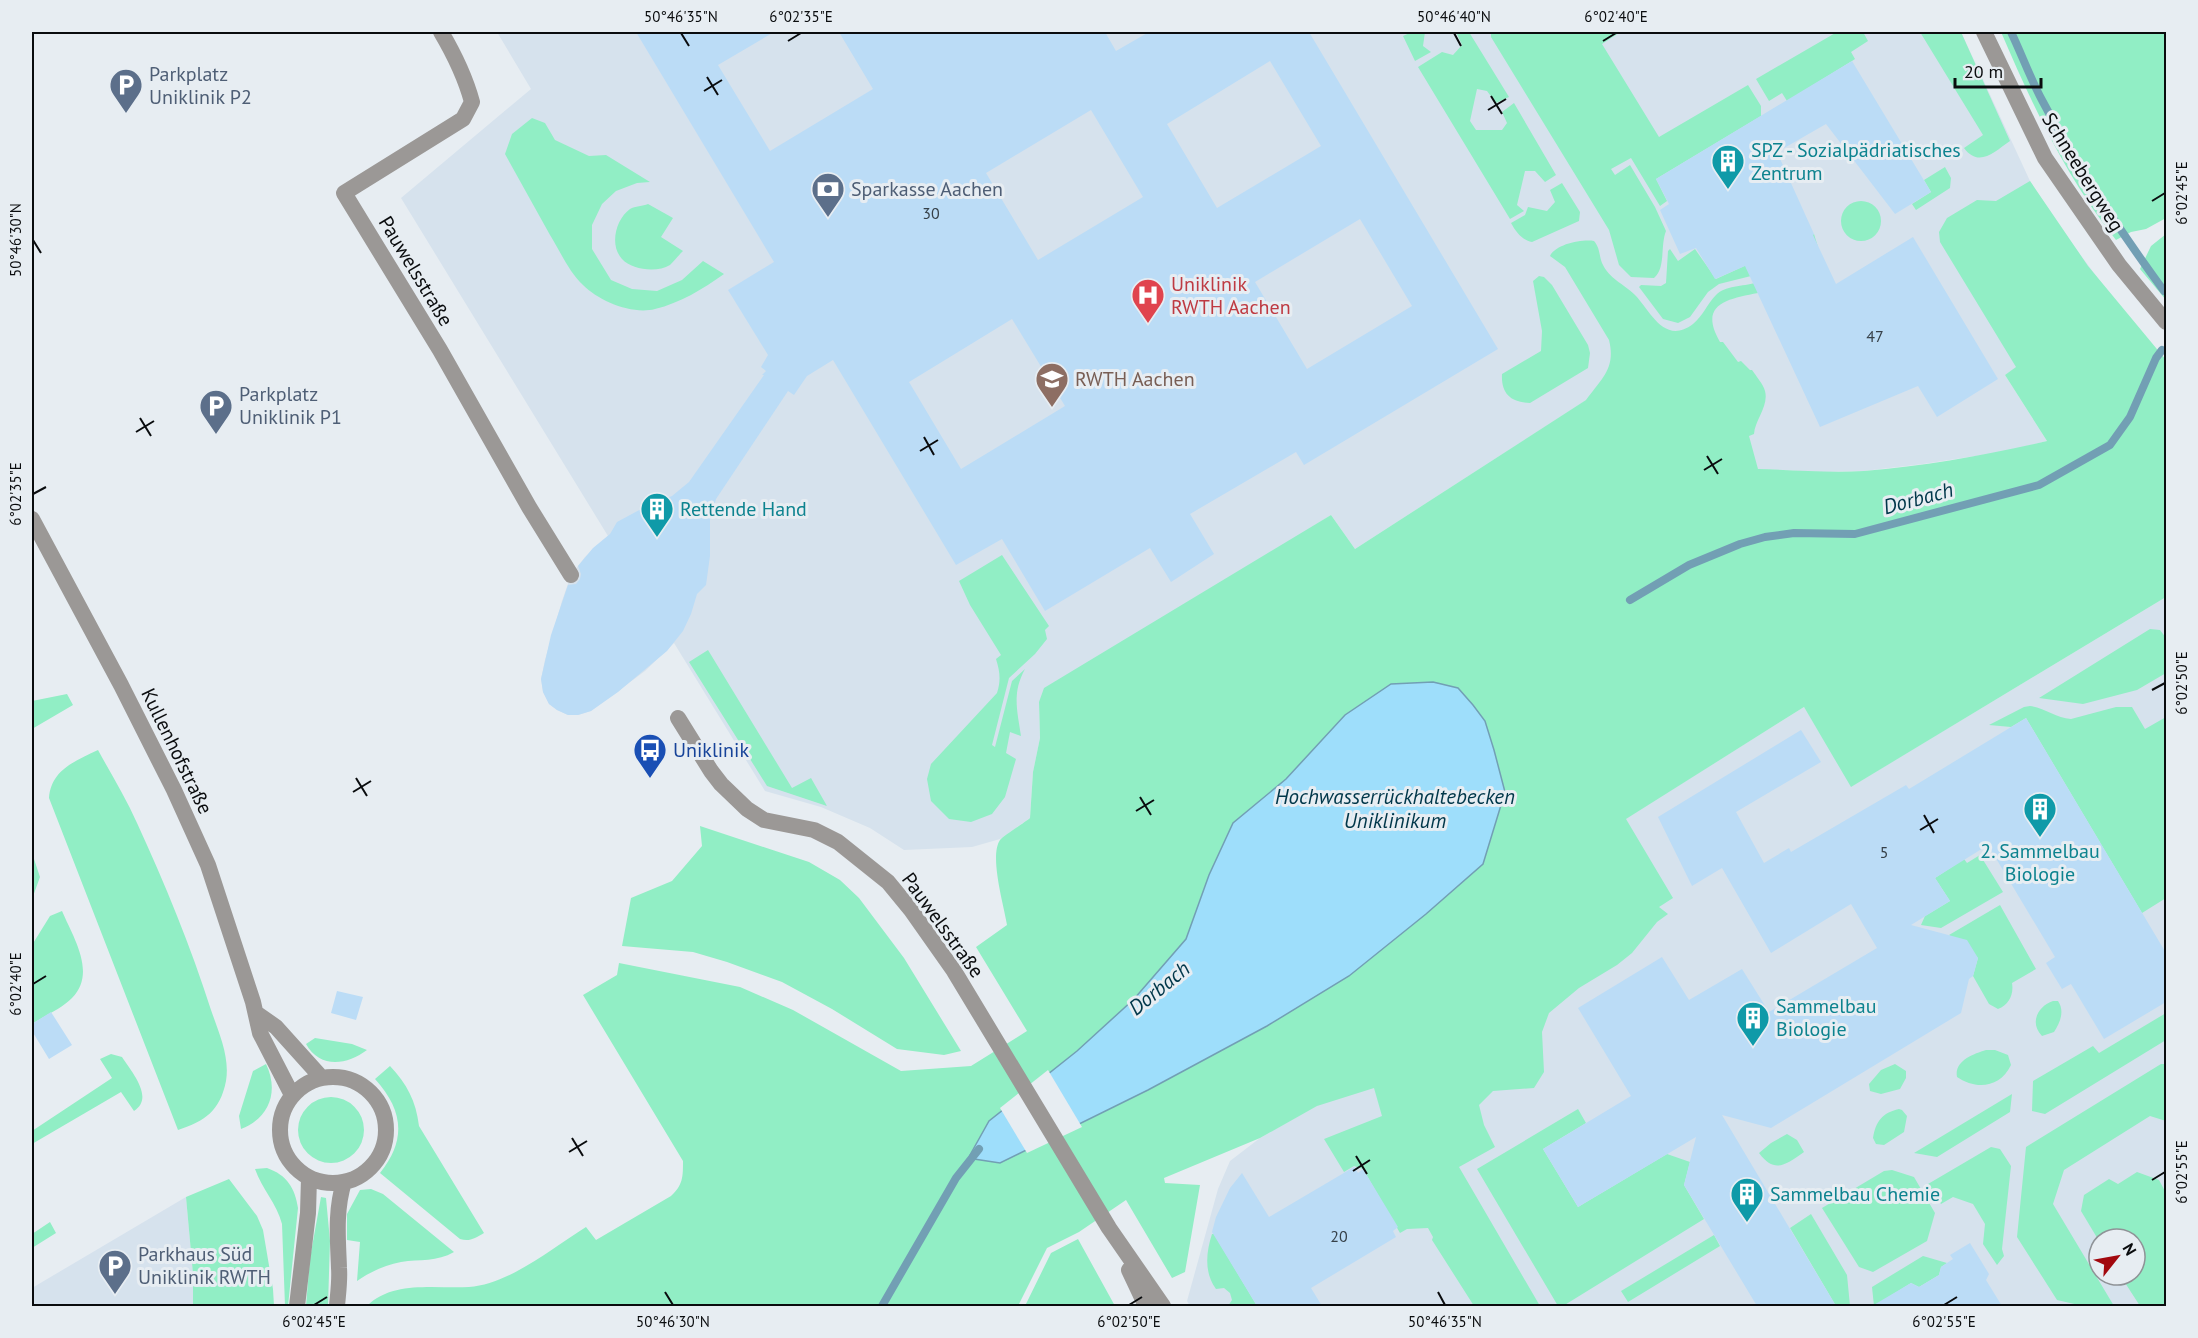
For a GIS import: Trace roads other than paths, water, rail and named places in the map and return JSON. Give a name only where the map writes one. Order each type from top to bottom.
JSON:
[{"type":"street","name":"Pauwelsstraße","points":[[441,32],[466,80],[472,102],[463,119],[344,193],[445,360],[529,507],[572,575]]},
{"type":"street","name":"Schneebergweg","points":[[1984,32],[2045,158],[2119,265],[2166,322]]},
{"type":"street","name":"Kullenhofstraße","points":[[32,519],[122,685],[189,822],[208,865],[256,1013],[260,1033],[292,1095]]},
{"type":"street","name":"Pauwelsstraße","points":[[678,718],[711,771],[747,809],[764,820],[814,830],[838,842],[866,862],[888,882],[954,971],[1108,1225],[1163,1306]]},
{"type":"street","points":[[256,1013],[276,1027],[321,1077]]},
{"type":"street","points":[[321,1077],[344,1077],[361,1084],[375,1097],[383,1113],[386,1131],[383,1148],[374,1164],[360,1176],[344,1182],[326,1183],[309,1178],[295,1168],[285,1154],[280,1140],[279,1126],[283,1110],[292,1095],[305,1084],[321,1077]]},
{"type":"street","points":[[297,1306],[308,1213],[309,1178]]},
{"type":"street","points":[[337,1306],[339,1271],[337,1229],[339,1199],[344,1182]]},
{"type":"street","name":"Pauwelsstraße","points":[[1108,1225],[1146,1306]]},
{"type":"water","name":"Hochwasserrückhaltebecken Uniklinikum","points":[[1433,682],[1458,688],[1485,721],[1494,750],[1505,792],[1483,864],[1426,914],[1349,976],[1267,1026],[1148,1090],[1000,1163],[974,1159],[970,1155],[989,1121],[1077,1051],[1134,999],[1186,939],[1209,875],[1233,823],[1286,779],[1345,715],[1391,684]]},
{"type":"waterway","name":"Dorbach","points":[[2011,32],[2039,94],[2070,151],[2164,291]]},
{"type":"waterway","name":"Dorbach","points":[[1630,600],[1689,565],[1740,544],[1765,537],[1794,533],[1855,534],[2039,485],[2110,445],[2130,417],[2156,358],[2162,350]]},
{"type":"waterway","name":"Dorbach","points":[[882,1306],[956,1178],[979,1149]]},
{"type":"place","name":"Parkplatz Uniklinik P2","points":[[126,114]]},
{"type":"place","name":"SPZ - Sozialpädriatisches Zentrum","points":[[1728,190]]},
{"type":"place","name":"Sparkasse Aachen","points":[[828,218]]},
{"type":"place","name":"Uniklinik RWTH Aachen","points":[[1148,324]]},
{"type":"place","name":"RWTH Aachen","points":[[1052,408]]},
{"type":"place","name":"Parkplatz Uniklinik P1","points":[[216,435]]},
{"type":"place","name":"Rettende Hand","points":[[657,538]]},
{"type":"place","name":"Uniklinik","points":[[650,779]]},
{"type":"place","name":"2. Sammelbau Biologie","points":[[2040,838]]},
{"type":"place","name":"Sammelbau Biologie","points":[[1753,1047]]},
{"type":"place","name":"Sammelbau Chemie","points":[[1747,1223]]},
{"type":"place","name":"Parkhaus Süd Uniklinik RWTH","points":[[115,1295]]}]
